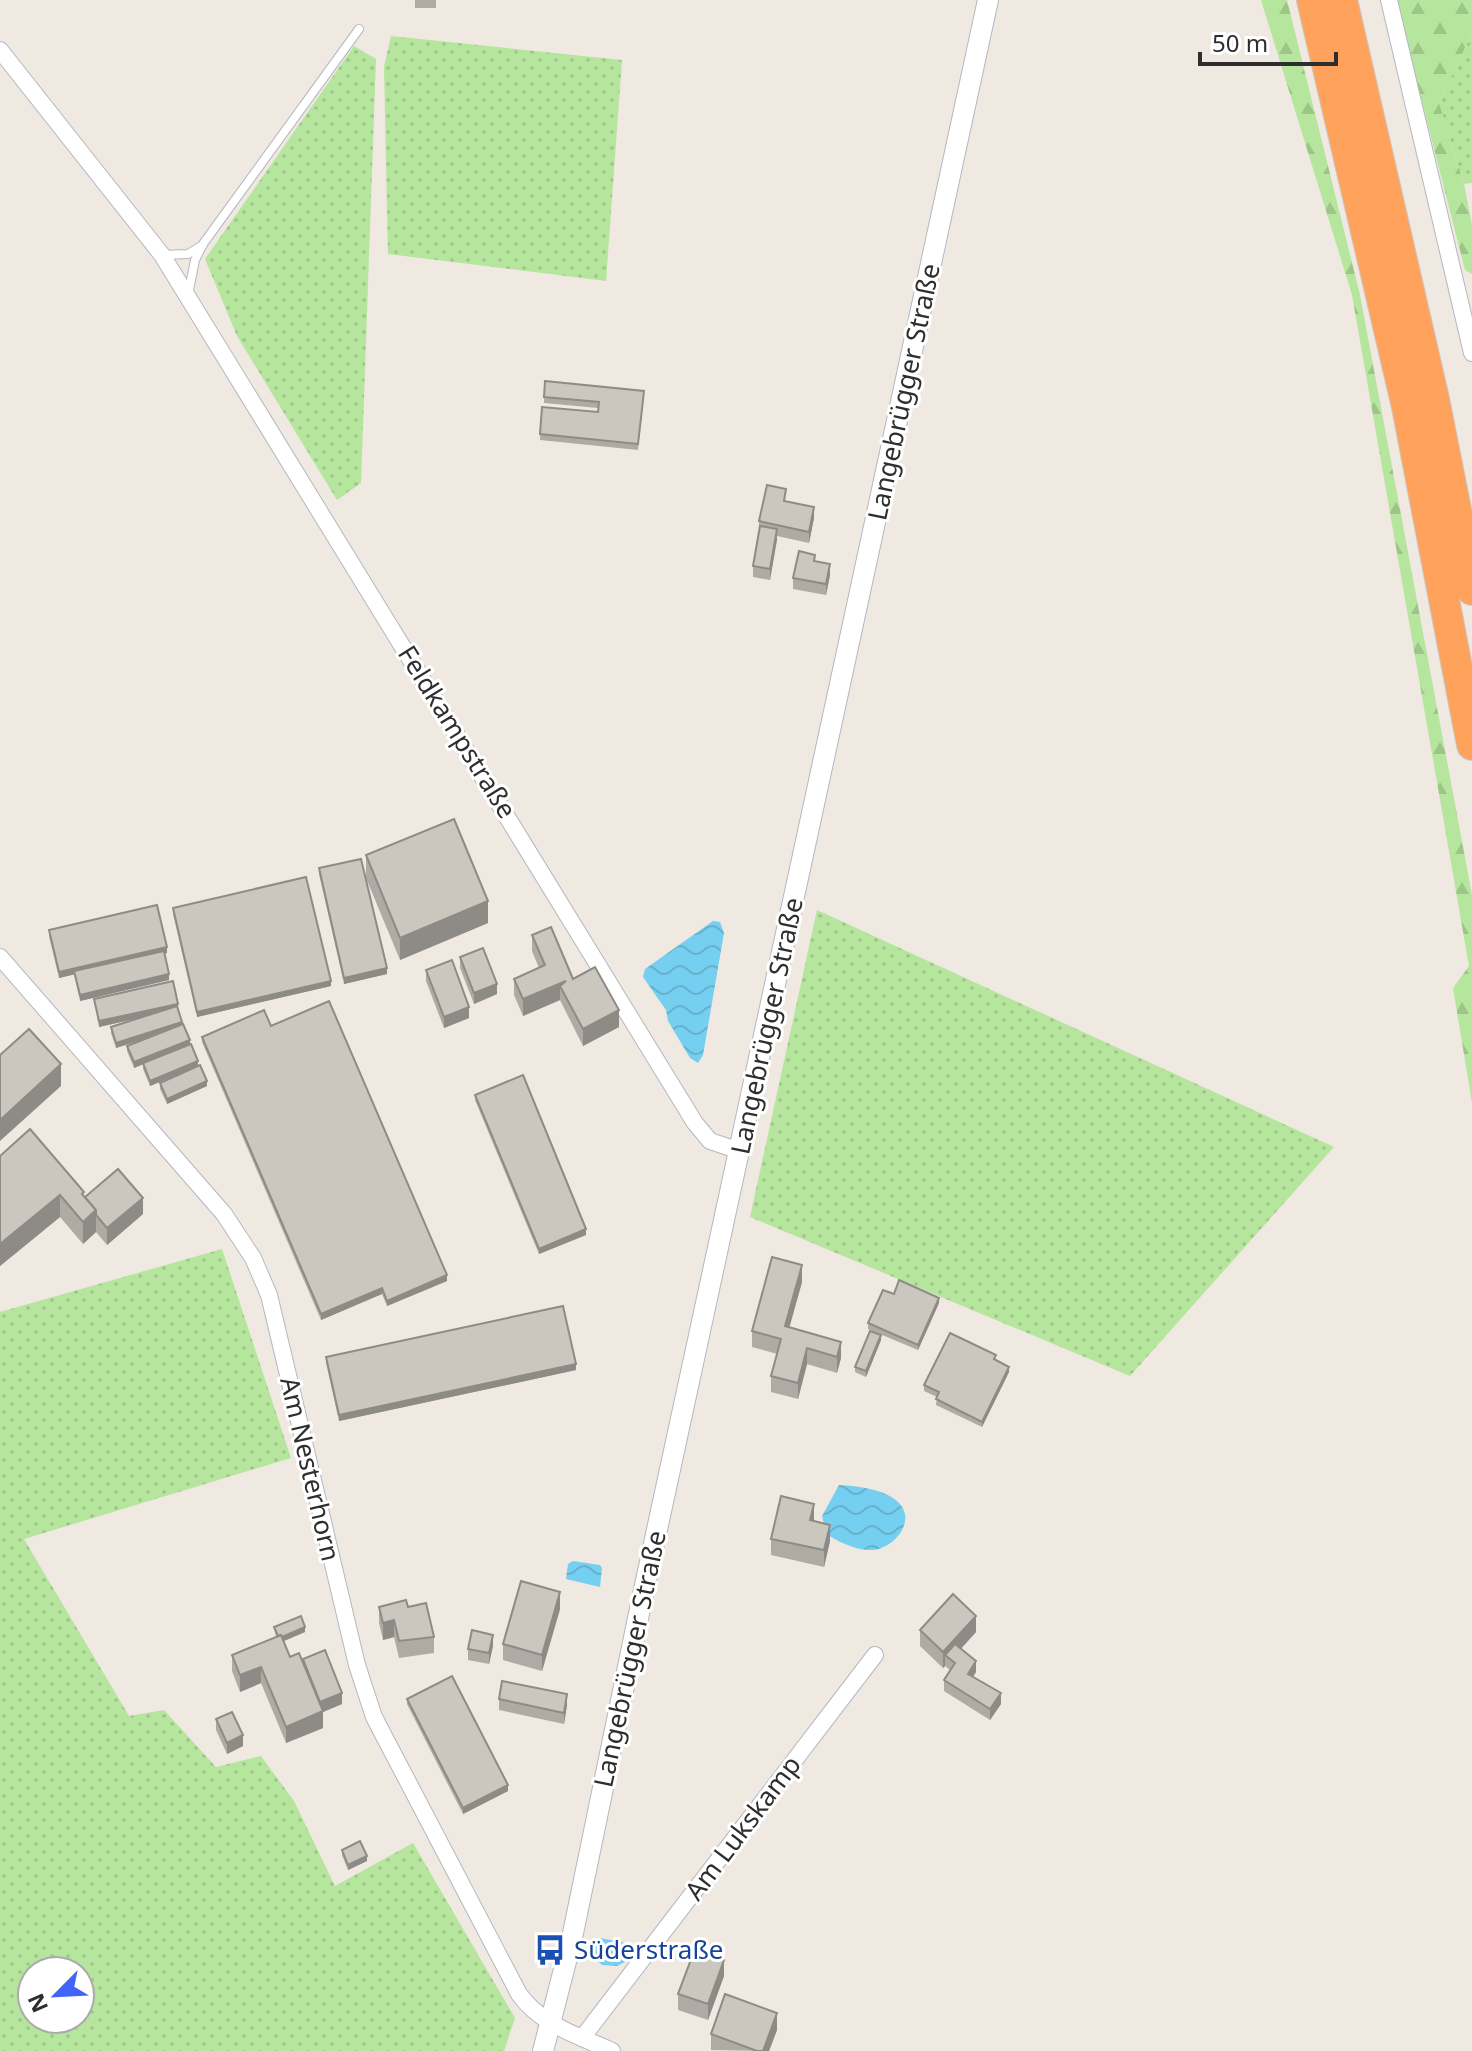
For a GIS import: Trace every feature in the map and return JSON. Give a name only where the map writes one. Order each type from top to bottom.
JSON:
[{"type":"highway","points":[[1312,0],[1407,407],[1472,745]]},
{"type":"highway","points":[[1342,0],[1434,399],[1472,590]]},
{"type":"street","name":"Langebrügger Straße","points":[[543,2051],[988,0]]},
{"type":"street","points":[[1389,0],[1466,292],[1472,353]]},
{"type":"street","name":"Feldkampstraße","points":[[0,50],[162,255],[695,1123],[710,1141],[740,1151]]},
{"type":"street","name":"Am Nesterhorn","points":[[0,957],[224,1214],[253,1258],[269,1295],[357,1665],[374,1717],[519,1994],[528,2007],[551,2023]]},
{"type":"street","name":"Am Lukskamp","points":[[582,2038],[875,1655]]},
{"type":"street","points":[[551,2023],[612,2051]]},
{"type":"lane","points":[[187,296],[195,260],[203,244],[359,29]]},
{"type":"lane","points":[[162,255],[188,254],[203,244]]},
{"type":"green space","points":[[1261,0],[1287,0],[1360,295],[1472,895],[1472,1103],[1453,988],[1469,966],[1352,295]]},
{"type":"green space","points":[[1396,0],[1472,0],[1472,33],[1439,103],[1464,184],[1472,225],[1472,274],[1465,270]]},
{"type":"green space","points":[[1472,33],[1472,183],[1464,184],[1439,103]]},
{"type":"green space","points":[[391,36],[622,60],[606,281],[388,254],[384,67]]},
{"type":"green space","points":[[354,46],[376,59],[361,483],[337,500],[237,336],[205,259]]},
{"type":"green space","points":[[817,910],[1334,1147],[1130,1376],[750,1217]]},
{"type":"green space","points":[[222,1249],[291,1458],[24,1539],[129,1716],[164,1710],[216,1767],[261,1756],[294,1801],[335,1886],[413,1843],[515,2018],[504,2051],[0,2051],[0,1312]]},
{"type":"water","points":[[713,921],[720,922],[724,933],[703,1055],[698,1063],[690,1058],[668,1021],[666,1010],[643,977],[645,969]]},
{"type":"water","points":[[839,1485],[871,1489],[887,1494],[899,1503],[905,1519],[899,1535],[885,1546],[863,1550],[827,1535],[822,1516]]},
{"type":"water","points":[[573,1561],[600,1565],[600,1587],[566,1579],[568,1564]]},
{"type":"water","points":[[600,1938],[626,1943],[631,1948],[625,1962],[617,1966],[602,1965],[594,1958],[592,1945]]},
{"type":"building","points":[[545,381],[644,391],[638,444],[540,434],[542,407],[598,412],[599,402],[544,397]]},
{"type":"building","points":[[767,485],[786,489],[784,501],[814,507],[809,532],[759,521]]},
{"type":"building","points":[[760,526],[777,529],[770,569],[753,566]]},
{"type":"building","points":[[799,551],[815,555],[814,561],[830,564],[826,584],[793,578]]},
{"type":"building","points":[[454,819],[488,901],[400,938],[366,855]]},
{"type":"building","points":[[361,859],[387,968],[344,978],[319,868]]},
{"type":"building","points":[[306,877],[331,981],[197,1012],[173,908]]},
{"type":"building","points":[[157,905],[167,947],[59,972],[49,930]]},
{"type":"building","points":[[551,927],[573,979],[595,967],[619,1010],[583,1029],[560,986],[566,981],[523,999],[514,979],[545,965],[532,935]]},
{"type":"building","points":[[483,948],[497,984],[474,993],[460,957]]},
{"type":"building","points":[[164,951],[169,974],[80,995],[74,971]]},
{"type":"building","points":[[452,960],[469,1007],[444,1017],[426,970]]},
{"type":"building","points":[[173,981],[178,1004],[99,1021],[94,999]]},
{"type":"building","points":[[329,1001],[447,1275],[387,1301],[382,1288],[321,1314],[202,1037],[264,1010],[271,1026]]},
{"type":"building","points":[[177,1006],[182,1022],[116,1043],[111,1027]]},
{"type":"building","points":[[183,1024],[190,1040],[134,1062],[127,1046]]},
{"type":"building","points":[[29,1029],[61,1064],[0,1120],[0,1055]]},
{"type":"building","points":[[191,1044],[198,1061],[150,1081],[143,1063]]},
{"type":"building","points":[[200,1065],[207,1081],[167,1099],[160,1083]]},
{"type":"building","points":[[523,1075],[586,1229],[539,1249],[475,1095]]},
{"type":"building","points":[[30,1129],[96,1210],[83,1222],[60,1195],[0,1244],[0,1156]]},
{"type":"building","points":[[118,1169],[143,1198],[107,1228],[85,1197]]},
{"type":"building","points":[[772,1257],[802,1265],[785,1326],[841,1342],[837,1357],[807,1348],[798,1383],[771,1376],[781,1339],[752,1331]]},
{"type":"building","points":[[899,1280],[939,1298],[918,1345],[868,1323],[883,1290],[894,1294]]},
{"type":"building","points":[[563,1306],[576,1364],[339,1415],[326,1357]]},
{"type":"building","points":[[870,1331],[881,1335],[866,1371],[855,1367]]},
{"type":"building","points":[[950,1333],[996,1355],[994,1359],[1009,1367],[982,1422],[936,1399],[939,1392],[924,1385]]},
{"type":"building","points":[[781,1496],[814,1504],[810,1520],[830,1525],[824,1550],[771,1539]]},
{"type":"building","points":[[521,1581],[560,1592],[542,1655],[503,1644]]},
{"type":"building","points":[[953,1594],[976,1616],[943,1652],[920,1630]]},
{"type":"building","points":[[406,1600],[408,1607],[426,1603],[434,1637],[399,1641],[394,1620],[383,1623],[379,1607]]},
{"type":"building","points":[[301,1616],[305,1627],[278,1636],[274,1627]]},
{"type":"building","points":[[472,1630],[493,1635],[489,1653],[468,1649]]},
{"type":"building","points":[[281,1635],[290,1657],[299,1653],[323,1711],[286,1727],[261,1667],[240,1675],[232,1655]]},
{"type":"building","points":[[955,1644],[976,1661],[968,1674],[1001,1693],[990,1709],[944,1680],[955,1663],[945,1655]]},
{"type":"building","points":[[325,1650],[342,1693],[320,1702],[303,1659]]},
{"type":"building","points":[[452,1676],[508,1785],[463,1808],[407,1699]]},
{"type":"building","points":[[502,1681],[567,1694],[564,1713],[499,1699]]},
{"type":"building","points":[[232,1712],[243,1735],[227,1743],[216,1719]]},
{"type":"building","points":[[360,1841],[367,1856],[348,1865],[342,1850]]},
{"type":"building","points":[[695,1949],[724,1960],[708,2004],[678,1994]]},
{"type":"building","points":[[725,1994],[777,2013],[763,2051],[711,2034]]},
{"type":"place","name":"Süderstraße","points":[[550,1950]]}]
